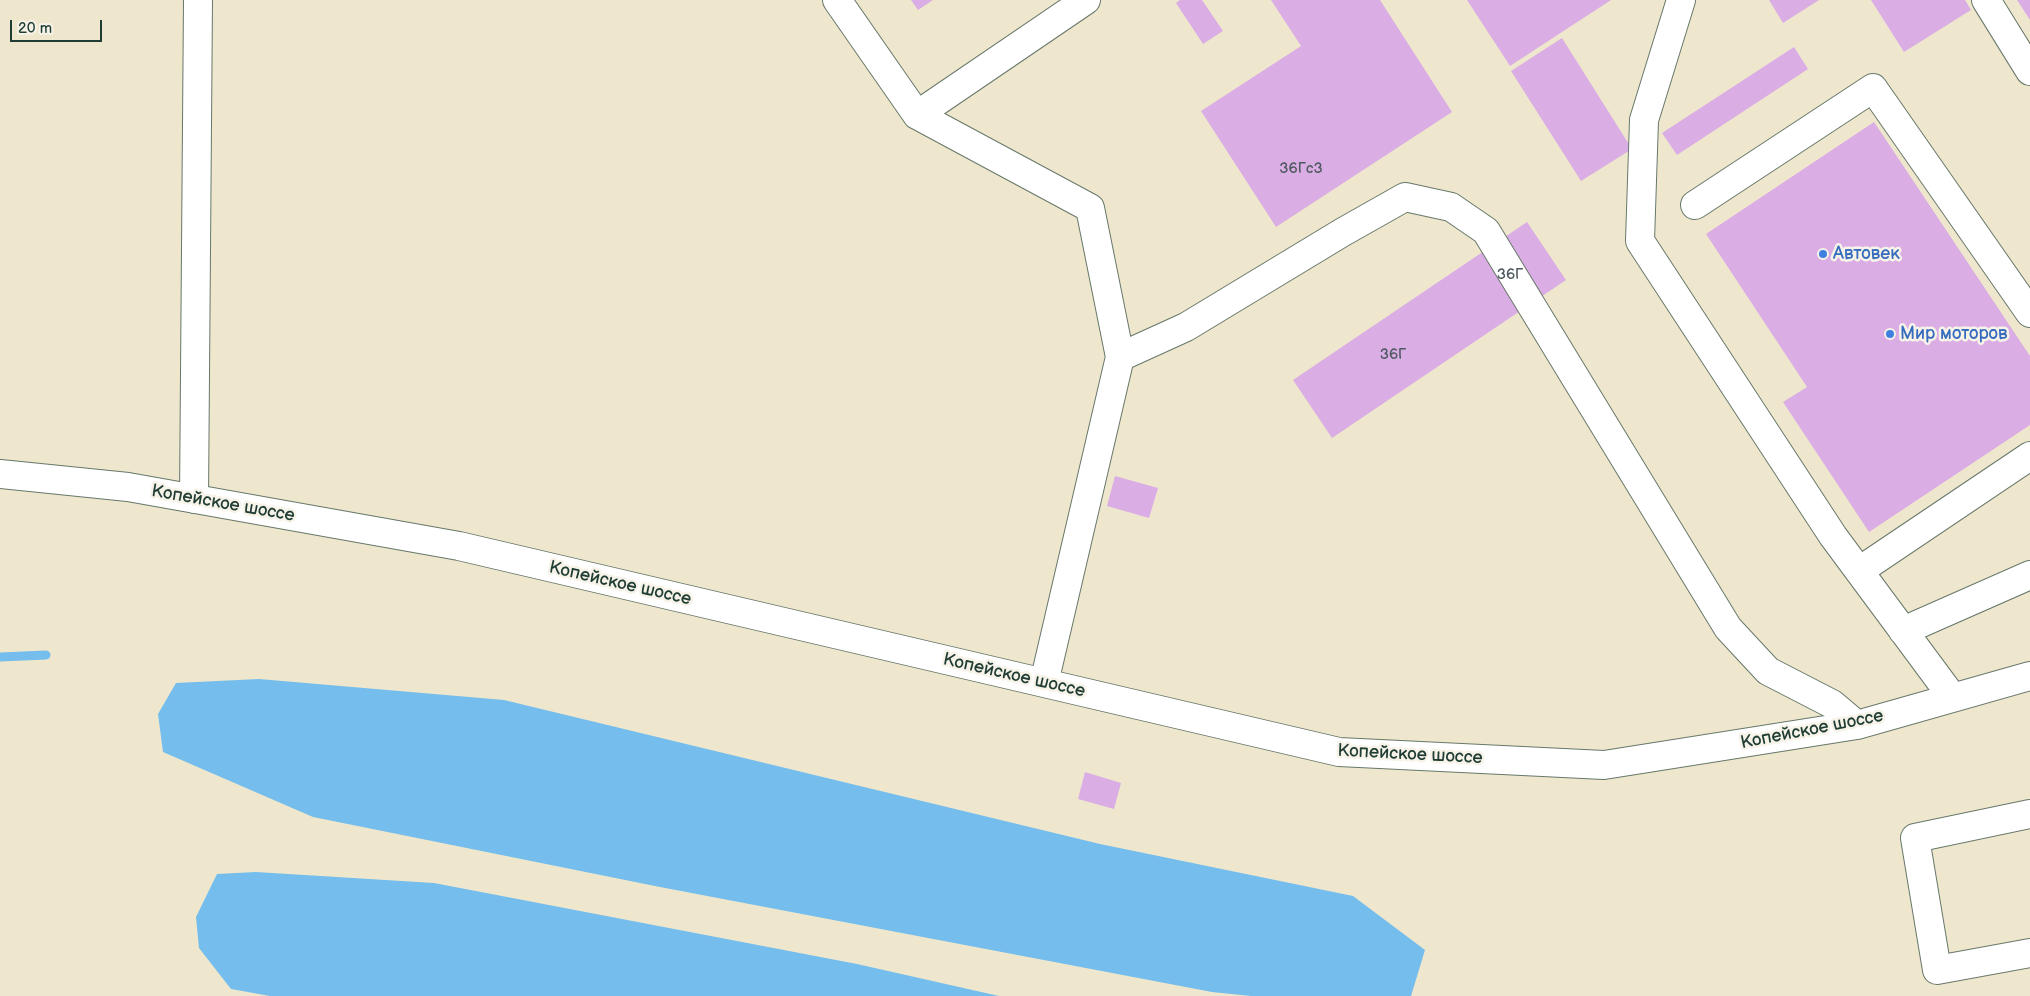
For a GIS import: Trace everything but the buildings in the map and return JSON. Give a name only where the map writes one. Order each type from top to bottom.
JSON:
[{"type":"street","points":[[194,499],[198,0]]},
{"type":"street","points":[[837,0],[917,115],[1090,208],[1120,357],[1044,683]]},
{"type":"street","points":[[917,115],[1086,0]]},
{"type":"street","points":[[1681,0],[1644,120],[1640,241],[1833,536],[1953,698]]},
{"type":"street","points":[[1986,0],[2030,71]]},
{"type":"street","points":[[1695,206],[1873,88],[2030,312]]},
{"type":"street","points":[[1120,357],[1186,327],[1343,232],[1405,197],[1451,207],[1486,231],[1728,628],[1768,671],[1832,704],[1857,725]]},
{"type":"street","points":[[1859,571],[2030,456]]},
{"type":"street","name":"Копейское шоссе","points":[[0,474],[128,487],[459,546],[1340,752],[1604,765],[1857,725],[2030,676]]},
{"type":"street","points":[[1903,631],[2030,575]]},
{"type":"street","points":[[2030,814],[1915,838],[1937,970],[2030,954]]},
{"type":"water","points":[[259,679],[504,700],[1100,844],[1353,896],[1425,950],[1411,996],[1251,996],[1212,992],[660,887],[313,817],[163,752],[158,714],[176,683]]},
{"type":"water","points":[[256,872],[434,883],[857,964],[999,996],[270,996],[231,989],[199,948],[196,917],[217,874]]},
{"type":"waterway","points":[[0,657],[46,655]]},
{"type":"place","name":"Автовек","points":[[1823,254]]},
{"type":"place","name":"Мир моторов","points":[[1890,334]]}]
